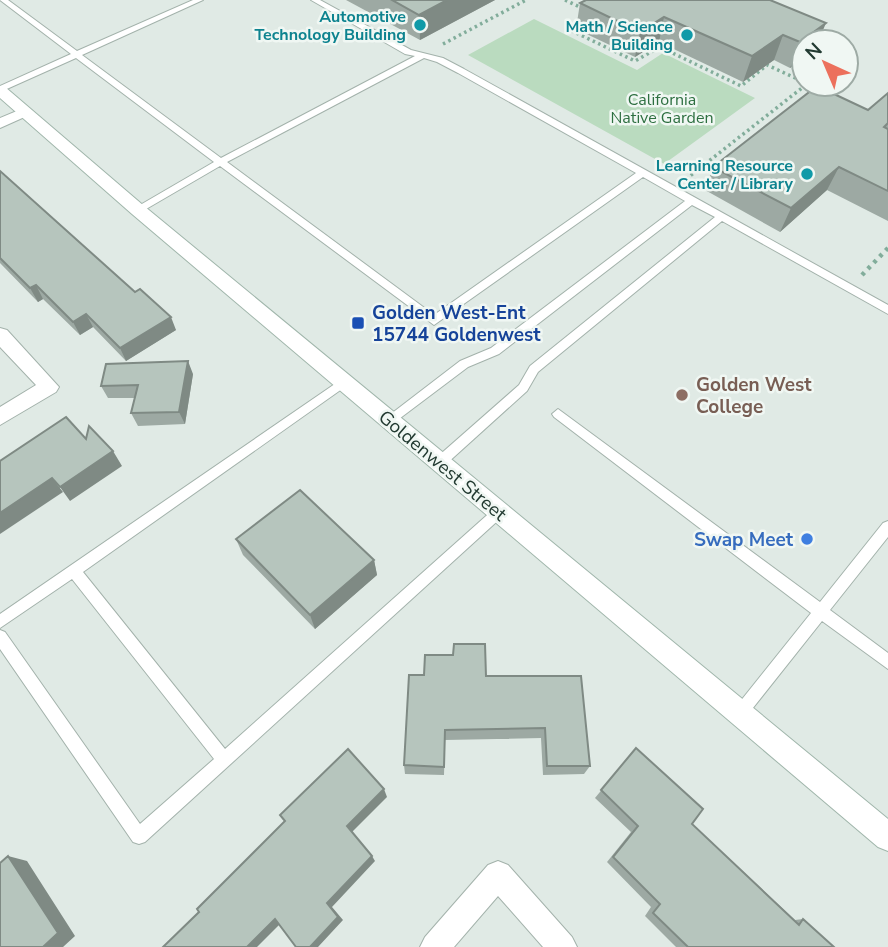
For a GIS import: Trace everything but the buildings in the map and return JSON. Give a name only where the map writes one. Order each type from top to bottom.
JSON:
[{"type":"main road","name":"Goldenwest Street","points":[[0,90],[138,210],[888,837]]},
{"type":"main road","points":[[0,124],[24,112]]},
{"type":"main road","points":[[0,335],[49,387],[0,417]]},
{"type":"main road","points":[[435,947],[498,875],[562,947]]},
{"type":"lane","points":[[3,0],[434,321],[642,173]]},
{"type":"lane","points":[[0,90],[199,0]]},
{"type":"lane","points":[[315,0],[408,52],[451,66],[888,310]]},
{"type":"lane","points":[[138,210],[422,56]]},
{"type":"lane","points":[[391,420],[464,364],[495,351],[692,200]]},
{"type":"lane","points":[[440,462],[523,388],[534,369],[721,217]]},
{"type":"lane","points":[[0,622],[345,381]]},
{"type":"lane","points":[[558,414],[888,662]]},
{"type":"lane","points":[[0,637],[139,836],[499,512]]},
{"type":"lane","points":[[740,713],[888,527]]},
{"type":"lane","points":[[72,570],[223,760]]},
{"type":"path","points":[[422,56],[526,0]]},
{"type":"path","points":[[565,0],[586,10]]},
{"type":"path","points":[[587,20],[570,30],[635,61],[660,47],[741,86],[767,65],[790,76]]},
{"type":"path","points":[[680,183],[790,95]]},
{"type":"path","points":[[854,283],[888,248]]},
{"type":"green space","name":"California Native Garden","points":[[534,19],[637,70],[663,53],[755,98],[664,164],[468,55]]},
{"type":"place","name":"Automotive Technology Building","points":[[420,25]]},
{"type":"place","name":"Math / Science Building","points":[[687,35]]},
{"type":"place","name":"Learning Resource Center / Library","points":[[807,174]]},
{"type":"place","name":"Golden West-Ent 15744 Goldenwest","points":[[358,323]]},
{"type":"place","name":"Golden West College","points":[[682,395]]},
{"type":"place","name":"Swap Meet","points":[[807,539]]}]
